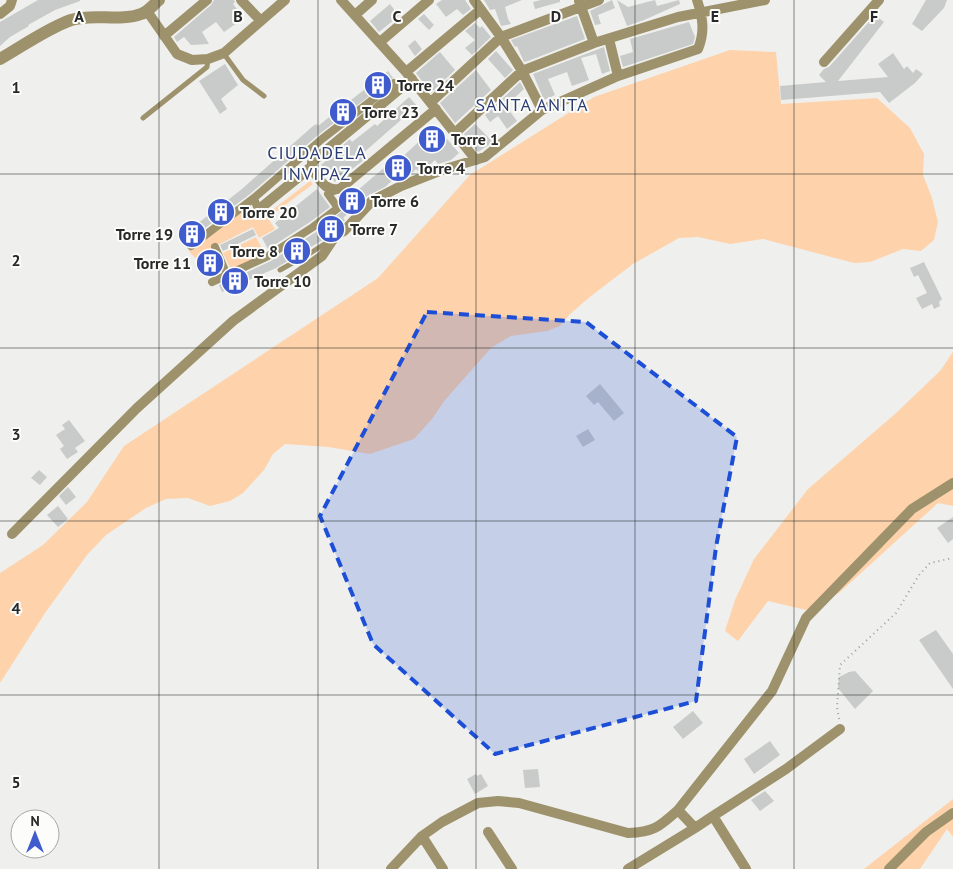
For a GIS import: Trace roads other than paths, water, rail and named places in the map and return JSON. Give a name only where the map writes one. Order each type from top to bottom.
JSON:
[{"type":"street","points":[[0,14],[10,6],[12,0]]},
{"type":"street","points":[[0,59],[70,20],[134,16],[147,11],[159,0]]},
{"type":"street","points":[[164,36],[207,0]]},
{"type":"street","points":[[241,0],[261,21]]},
{"type":"street","points":[[147,11],[177,54],[192,60],[208,59],[224,53],[285,0]]},
{"type":"street","points":[[341,0],[409,76],[476,160]]},
{"type":"street","points":[[355,15],[372,0]]},
{"type":"street","points":[[380,42],[429,0]]},
{"type":"street","points":[[212,282],[281,249],[338,208],[328,194],[342,188],[434,106],[501,37],[580,3],[599,0]]},
{"type":"street","points":[[12,534],[136,408],[233,321],[322,256],[336,235],[344,230],[372,201],[401,186],[442,170],[485,157],[542,110],[618,76],[698,49],[703,36],[701,12],[697,0]]},
{"type":"street","points":[[455,133],[522,71],[594,43],[651,25],[701,12],[765,0]]},
{"type":"street","points":[[824,62],[879,0]]},
{"type":"street","points":[[258,210],[311,167],[314,160],[409,76],[477,3],[522,71],[542,110]]},
{"type":"street","points":[[580,3],[594,43]]},
{"type":"street","points":[[609,39],[618,76]]},
{"type":"street","points":[[191,246],[254,198],[322,139],[394,83]]},
{"type":"street","points":[[311,167],[326,187],[335,190]]},
{"type":"street","points":[[254,198],[258,210]]},
{"type":"street","points":[[246,204],[258,210]]},
{"type":"street","points":[[215,247],[228,275]]},
{"type":"street","points":[[391,869],[422,836],[442,822],[478,803],[519,803],[628,833],[646,832],[662,824],[678,810],[772,691],[806,618],[912,509],[953,483]]},
{"type":"street","points":[[628,869],[786,769],[840,729]]},
{"type":"street","points":[[678,810],[695,828]]},
{"type":"street","points":[[889,869],[926,832],[953,813]]},
{"type":"street","points":[[714,816],[746,869]]},
{"type":"street","points":[[488,832],[512,869]]},
{"type":"street","points":[[422,836],[443,869]]},
{"type":"lane","points":[[224,53],[243,80],[264,96]]},
{"type":"lane","points":[[143,118],[207,67],[208,59]]},
{"type":"lane","points":[[280,270],[312,252],[336,235]]},
{"type":"place","name":"Torre 24","points":[[378,85]]},
{"type":"place","name":"Torre 23","points":[[343,112]]},
{"type":"place","name":"Torre 1","points":[[432,139]]},
{"type":"place","name":"Torre 4","points":[[398,168]]},
{"type":"place","name":"Torre 6","points":[[352,201]]},
{"type":"place","name":"Torre 20","points":[[221,212]]},
{"type":"place","name":"Torre 7","points":[[331,229]]},
{"type":"place","name":"Torre 19","points":[[192,234]]},
{"type":"place","name":"Torre 8","points":[[297,251]]},
{"type":"place","name":"Torre 11","points":[[210,263]]},
{"type":"place","name":"Torre 10","points":[[235,281]]},
{"type":"district","name":"SANTA ANITA","points":[[532,105]]},
{"type":"district","name":"CIUDADELA INVIPAZ","points":[[317,163]]}]
